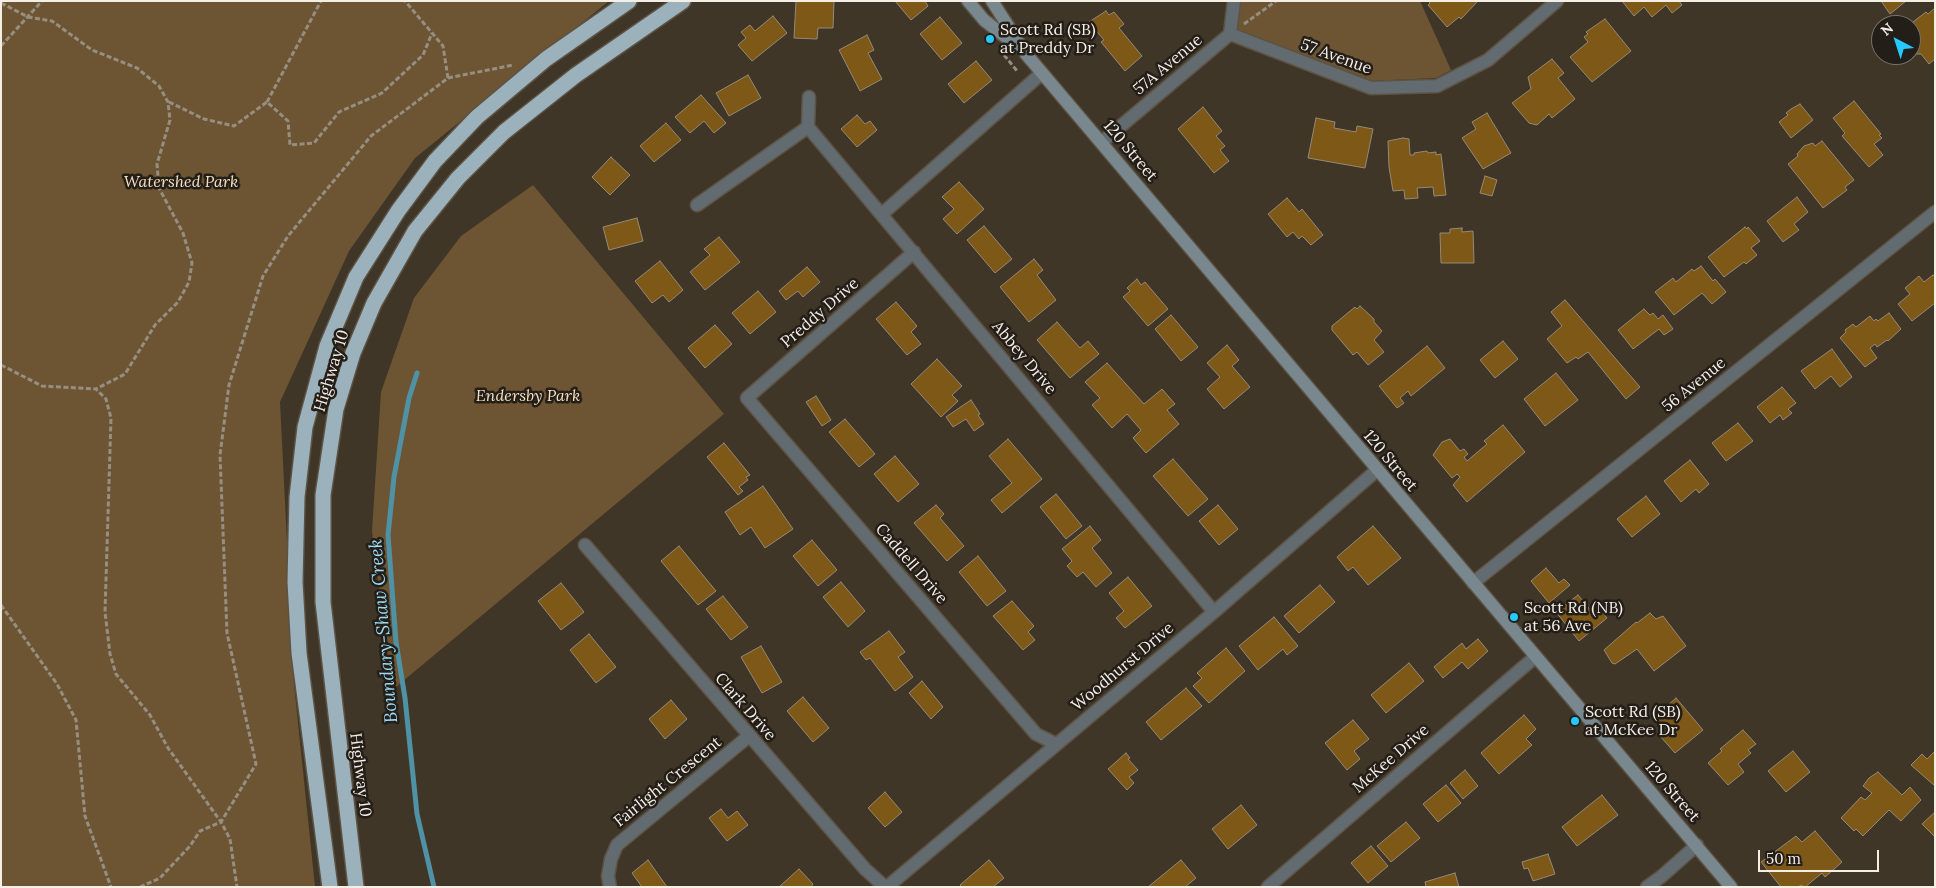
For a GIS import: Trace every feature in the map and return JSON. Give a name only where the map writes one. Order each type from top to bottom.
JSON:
[{"type":"highway","name":"Highway 10","points":[[330,887],[300,653],[295,582],[296,497],[306,427],[327,346],[356,277],[398,210],[435,162],[477,117],[546,59],[629,1]]},
{"type":"highway","name":"Highway 10","points":[[356,887],[323,602],[323,495],[336,409],[353,354],[374,303],[415,231],[458,178],[504,132],[576,75],[683,1]]},
{"type":"street","name":"120 Street","points":[[968,1],[984,20],[1026,54]]},
{"type":"street","name":"120 Street","points":[[992,1],[1026,54],[1102,142],[1376,470],[1731,887]]},
{"type":"street","points":[[1230,34],[1234,1]]},
{"type":"street","name":"57 Avenue","points":[[1230,34],[1371,88],[1437,86],[1488,60],[1557,1]]},
{"type":"street","name":"57A Avenue","points":[[1102,142],[1230,34]]},
{"type":"street","points":[[882,214],[1042,73]]},
{"type":"street","points":[[697,205],[808,127],[809,97]]},
{"type":"street","name":"Abbey Drive","points":[[808,127],[1214,612]]},
{"type":"street","name":"56 Avenue","points":[[1473,583],[1935,212]]},
{"type":"street","name":"Preddy Drive","points":[[747,398],[914,252]]},
{"type":"street","name":"Caddell Drive","points":[[747,398],[1036,734],[1056,744]]},
{"type":"street","name":"Woodhurst Drive","points":[[886,887],[1214,612],[1376,470]]},
{"type":"street","name":"Clark Drive","points":[[584,545],[865,869],[886,887]]},
{"type":"street","name":"McKee Drive","points":[[1268,887],[1535,657]]},
{"type":"street","name":"Fairlight Crescent","points":[[610,887],[608,876],[611,859],[617,845],[749,736]]},
{"type":"street","points":[[1647,887],[1696,845]]},
{"type":"path","points":[[1,46],[42,1]]},
{"type":"path","points":[[168,102],[204,119],[234,126],[267,102],[321,1]]},
{"type":"path","points":[[404,1],[443,46],[448,78]]},
{"type":"path","points":[[1230,34],[1276,1]]},
{"type":"path","points":[[1,3],[28,17],[52,22],[92,50],[137,68],[159,86],[168,102],[170,120],[157,164],[159,188],[183,233],[192,263],[189,282],[178,302],[155,325],[125,374],[96,389],[42,386],[1,365]]},
{"type":"path","points":[[267,102],[288,121],[290,145],[314,143],[338,112],[382,93],[423,55],[432,33]]},
{"type":"path","points":[[140,887],[160,878],[190,846],[200,832],[221,822],[256,764],[227,633],[220,456],[229,385],[262,276],[288,236],[371,136],[448,78],[516,65]]},
{"type":"path","points":[[96,389],[106,399],[111,418],[105,612],[110,654],[116,674],[150,715],[168,748],[221,822],[230,840],[237,887]]},
{"type":"path","points":[[1,605],[57,684],[76,720],[85,816],[111,887]]},
{"type":"green space","name":"Watershed Park","points":[[1,1],[609,1],[415,158],[349,251],[280,402],[294,684],[315,887],[1,887]]},
{"type":"green space","points":[[1240,1],[1420,1],[1451,70],[1436,78],[1370,81],[1236,31]]},
{"type":"green space","name":"Endersby Park","points":[[533,185],[724,414],[391,691],[372,531],[381,392],[414,298],[461,236]]},
{"type":"building","points":[[796,1],[834,1],[833,28],[818,28],[817,39],[794,38]]},
{"type":"building","points":[[895,1],[925,1],[928,6],[911,20]]},
{"type":"building","points":[[1428,1],[1477,2],[1461,19],[1459,17],[1447,27],[1428,5],[1430,3]]},
{"type":"building","points":[[1622,1],[1679,1],[1682,5],[1672,13],[1666,5],[1652,17],[1644,7],[1634,16]]},
{"type":"building","points":[[1881,1],[1906,1],[1890,14]]},
{"type":"building","points":[[1935,8],[1935,59],[1929,64],[1921,54],[1921,16],[1926,12],[1928,14]]},
{"type":"building","points":[[1106,11],[1109,15],[1114,12],[1124,24],[1119,28],[1142,56],[1125,71],[1101,42],[1104,40],[1089,22]]},
{"type":"building","points":[[773,16],[787,33],[752,61],[738,45],[746,38],[741,32],[750,25],[755,31]]},
{"type":"building","points":[[940,17],[962,43],[942,60],[920,34]]},
{"type":"building","points":[[1605,19],[1631,51],[1592,82],[1570,57],[1588,42],[1584,37],[1588,34],[1586,32]]},
{"type":"building","points":[[867,35],[874,50],[868,53],[882,79],[860,91],[839,50]]},
{"type":"building","points":[[1552,59],[1564,73],[1558,78],[1575,99],[1552,118],[1549,114],[1537,125],[1529,123],[1512,103],[1531,89],[1528,77]]},
{"type":"building","points":[[976,61],[992,80],[964,103],[948,84]]},
{"type":"building","points":[[748,75],[761,98],[729,116],[716,93]]},
{"type":"building","points":[[701,95],[726,123],[714,133],[704,121],[690,133],[675,117]]},
{"type":"building","points":[[1854,101],[1881,134],[1879,135],[1882,138],[1874,144],[1883,155],[1869,167],[1842,136],[1845,133],[1833,118]]},
{"type":"building","points":[[1800,104],[1813,120],[1791,138],[1779,122],[1788,115],[1786,113]]},
{"type":"building","points":[[1203,107],[1222,131],[1216,136],[1225,146],[1220,150],[1229,161],[1214,173],[1178,129]]},
{"type":"building","points":[[1487,113],[1511,153],[1483,169],[1462,138],[1476,129],[1472,122]]},
{"type":"building","points":[[857,115],[865,124],[870,121],[877,130],[857,147],[841,129]]},
{"type":"building","points":[[1316,118],[1335,122],[1334,128],[1356,132],[1357,126],[1373,129],[1365,168],[1308,158]]},
{"type":"building","points":[[666,123],[681,140],[654,162],[640,146]]},
{"type":"building","points":[[1403,138],[1409,139],[1410,155],[1427,151],[1428,153],[1436,152],[1436,155],[1441,154],[1446,195],[1434,196],[1433,187],[1417,188],[1418,198],[1405,199],[1404,190],[1393,191],[1389,167],[1388,141]]},
{"type":"building","points":[[1822,141],[1854,180],[1845,187],[1847,190],[1823,208],[1788,164],[1798,156],[1797,154],[1804,146],[1813,143],[1815,146]]},
{"type":"building","points":[[611,157],[630,175],[610,195],[592,177]]},
{"type":"building","points":[[1485,176],[1497,180],[1492,196],[1480,193]]},
{"type":"building","points":[[959,182],[984,209],[957,234],[943,219],[954,209],[942,197]]},
{"type":"building","points":[[1797,197],[1808,212],[1794,224],[1799,230],[1783,242],[1767,221]]},
{"type":"building","points":[[1287,198],[1299,212],[1302,209],[1323,235],[1311,245],[1302,236],[1299,239],[1293,232],[1287,237],[1268,214]]},
{"type":"building","points":[[637,218],[643,241],[609,250],[603,227]]},
{"type":"building","points":[[984,226],[1012,259],[995,273],[967,240]]},
{"type":"building","points":[[1745,227],[1747,229],[1748,227],[1760,241],[1751,248],[1757,255],[1724,277],[1708,257]]},
{"type":"building","points":[[1462,228],[1462,232],[1473,231],[1474,263],[1441,263],[1440,233],[1450,233],[1450,229]]},
{"type":"building","points":[[719,237],[740,262],[705,290],[690,272],[710,255],[704,249]]},
{"type":"building","points":[[1034,259],[1043,270],[1037,275],[1056,300],[1029,322],[1000,287]]},
{"type":"building","points":[[660,261],[683,290],[669,302],[663,295],[652,303],[635,281]]},
{"type":"building","points":[[1701,266],[1713,281],[1715,279],[1726,292],[1712,304],[1702,293],[1674,315],[1655,292],[1673,278],[1676,282],[1692,269],[1694,271]]},
{"type":"building","points":[[807,267],[820,282],[803,297],[798,291],[786,300],[779,291]]},
{"type":"building","points":[[1933,275],[1935,277],[1935,303],[1912,321],[1898,304],[1910,294],[1905,288],[1919,276],[1924,282]]},
{"type":"building","points":[[1137,279],[1141,285],[1145,282],[1168,309],[1148,326],[1123,297],[1130,291],[1127,288]]},
{"type":"building","points":[[758,291],[776,312],[750,334],[732,313]]},
{"type":"building","points":[[1565,300],[1640,387],[1626,399],[1588,352],[1578,359],[1576,357],[1567,363],[1547,339],[1562,326],[1551,312]]},
{"type":"building","points":[[896,302],[917,326],[911,332],[921,344],[907,355],[876,319]]},
{"type":"building","points":[[1360,306],[1374,319],[1374,322],[1382,331],[1374,340],[1384,352],[1368,365],[1357,352],[1353,355],[1332,330],[1332,326],[1355,307],[1357,309]]},
{"type":"building","points":[[1644,309],[1650,315],[1653,313],[1658,319],[1663,315],[1673,329],[1664,335],[1659,329],[1633,349],[1618,330]]},
{"type":"building","points":[[1889,313],[1901,329],[1888,341],[1877,347],[1875,344],[1870,348],[1877,358],[1865,367],[1840,338],[1846,332],[1845,330],[1853,324],[1856,327],[1870,316],[1874,321],[1876,319],[1878,321]]},
{"type":"building","points":[[1171,315],[1198,347],[1181,361],[1155,329]]},
{"type":"building","points":[[1057,322],[1080,348],[1088,341],[1099,354],[1070,378],[1037,340]]},
{"type":"building","points":[[715,325],[732,344],[705,368],[688,348]]},
{"type":"building","points":[[1503,341],[1518,359],[1495,378],[1480,360]]},
{"type":"building","points":[[1227,345],[1239,360],[1232,366],[1250,387],[1224,409],[1207,389],[1220,377],[1207,363]]},
{"type":"building","points":[[1427,346],[1445,368],[1411,396],[1408,391],[1400,398],[1404,403],[1397,408],[1379,386]]},
{"type":"building","points":[[1832,349],[1852,377],[1840,387],[1831,376],[1815,389],[1801,371]]},
{"type":"building","points":[[937,359],[962,386],[952,395],[958,401],[941,417],[911,384]]},
{"type":"building","points":[[1107,363],[1144,404],[1162,389],[1175,404],[1167,410],[1179,424],[1146,453],[1133,438],[1141,430],[1127,414],[1112,428],[1092,405],[1100,398],[1085,382]]},
{"type":"building","points":[[1556,373],[1578,400],[1545,426],[1524,399]]},
{"type":"building","points":[[1782,387],[1796,403],[1788,409],[1792,413],[1783,420],[1780,415],[1770,423],[1757,407]]},
{"type":"building","points":[[816,396],[831,420],[822,426],[806,402]]},
{"type":"building","points":[[971,400],[984,424],[974,431],[966,419],[953,427],[946,417]]},
{"type":"building","points":[[845,419],[875,454],[859,467],[829,432]]},
{"type":"building","points":[[1738,423],[1753,441],[1726,461],[1712,443]]},
{"type":"building","points":[[1503,425],[1525,452],[1467,502],[1453,485],[1460,477],[1457,474],[1452,478],[1433,455],[1442,442],[1450,439],[1460,451],[1464,449],[1468,454],[1464,457],[1467,461],[1487,444],[1484,441]]},
{"type":"building","points":[[1008,439],[1042,479],[1002,513],[991,500],[1012,483],[989,456]]},
{"type":"building","points":[[724,443],[750,475],[746,477],[748,480],[739,487],[743,491],[738,495],[707,457]]},
{"type":"building","points":[[895,456],[919,484],[898,502],[874,474]]},
{"type":"building","points":[[1173,459],[1208,499],[1188,516],[1153,476]]},
{"type":"building","points":[[1690,460],[1709,484],[1699,493],[1696,489],[1681,502],[1664,481]]},
{"type":"building","points":[[763,486],[793,529],[765,548],[751,527],[740,535],[725,512]]},
{"type":"building","points":[[1056,494],[1082,526],[1066,539],[1040,507]]},
{"type":"building","points":[[1646,496],[1660,514],[1632,537],[1617,519]]},
{"type":"building","points":[[936,505],[944,514],[940,518],[964,546],[947,561],[914,523]]},
{"type":"building","points":[[1218,505],[1238,529],[1219,545],[1199,521]]},
{"type":"building","points":[[1090,526],[1101,540],[1092,548],[1112,573],[1096,587],[1083,572],[1077,577],[1067,566],[1072,561],[1062,549]]},
{"type":"building","points":[[1373,526],[1401,558],[1368,585],[1353,567],[1348,571],[1337,557]]},
{"type":"building","points":[[812,540],[837,570],[818,586],[793,556]]},
{"type":"building","points":[[679,546],[716,591],[698,605],[661,561]]},
{"type":"building","points":[[978,556],[1006,591],[987,606],[959,572]]},
{"type":"building","points":[[1546,568],[1559,583],[1564,579],[1570,585],[1549,603],[1531,581]]},
{"type":"building","points":[[1128,577],[1152,606],[1125,628],[1116,618],[1124,611],[1109,593]]},
{"type":"building","points":[[841,582],[865,611],[848,627],[823,597]]},
{"type":"building","points":[[561,583],[584,612],[561,630],[538,601]]},
{"type":"building","points":[[1320,585],[1335,602],[1299,633],[1284,616]]},
{"type":"building","points":[[1578,595],[1593,613],[1599,608],[1607,618],[1579,641],[1556,612]]},
{"type":"building","points":[[723,596],[748,627],[731,640],[706,609]]},
{"type":"building","points":[[1012,601],[1034,626],[1028,632],[1035,640],[1023,650],[993,616]]},
{"type":"building","points":[[1650,613],[1656,619],[1663,616],[1686,646],[1654,671],[1637,649],[1615,664],[1612,663],[1604,650],[1636,622]]},
{"type":"building","points":[[1274,617],[1298,646],[1287,655],[1283,649],[1258,670],[1239,646]]},
{"type":"building","points":[[889,631],[905,652],[898,657],[913,677],[895,691],[870,658],[866,660],[860,652]]},
{"type":"building","points":[[589,634],[616,667],[596,683],[570,650]]},
{"type":"building","points":[[1478,639],[1488,651],[1468,669],[1462,662],[1443,678],[1434,667],[1462,643],[1466,649]]},
{"type":"building","points":[[761,646],[782,682],[762,693],[741,657]]},
{"type":"building","points":[[1226,648],[1245,671],[1209,703],[1193,686],[1202,678],[1197,673]]},
{"type":"building","points":[[1409,663],[1424,681],[1386,713],[1371,695]]},
{"type":"building","points":[[922,681],[943,707],[931,719],[909,693]]},
{"type":"building","points":[[1186,688],[1202,706],[1161,740],[1146,722]]},
{"type":"building","points":[[803,697],[829,728],[813,742],[787,711]]},
{"type":"building","points":[[1676,698],[1703,730],[1675,753],[1660,736],[1667,730],[1655,717]]},
{"type":"building","points":[[671,700],[687,719],[665,739],[649,719]]},
{"type":"building","points":[[1524,715],[1536,729],[1526,739],[1532,745],[1499,774],[1481,753]]},
{"type":"building","points":[[1353,720],[1369,739],[1354,751],[1360,759],[1347,770],[1325,743]]},
{"type":"building","points":[[1743,730],[1756,744],[1748,750],[1751,753],[1738,764],[1744,772],[1728,785],[1708,763],[1722,751],[1720,749]]},
{"type":"building","points":[[1793,751],[1810,772],[1786,792],[1768,771]]},
{"type":"building","points":[[1935,751],[1935,786],[1911,765],[1922,754],[1927,759]]},
{"type":"building","points":[[1126,753],[1130,758],[1128,759],[1138,770],[1129,777],[1134,783],[1127,790],[1108,769]]},
{"type":"building","points":[[1465,770],[1478,786],[1463,799],[1450,783]]},
{"type":"building","points":[[1878,772],[1902,795],[1910,787],[1921,800],[1901,821],[1889,810],[1863,836],[1856,829],[1854,831],[1841,818],[1861,797],[1865,800],[1872,793],[1863,786],[1869,778]]},
{"type":"building","points":[[1446,785],[1461,803],[1438,822],[1423,804]]},
{"type":"building","points":[[885,792],[902,812],[885,827],[868,808]]},
{"type":"building","points":[[1602,795],[1618,815],[1577,846],[1562,827]]},
{"type":"building","points":[[1241,805],[1257,825],[1228,849],[1212,829]]},
{"type":"building","points":[[721,809],[728,818],[737,811],[748,825],[727,841],[709,818]]},
{"type":"building","points":[[1935,812],[1935,837],[1922,824]]},
{"type":"building","points":[[1406,822],[1420,838],[1391,862],[1377,846]]},
{"type":"building","points":[[1815,831],[1842,862],[1825,877],[1822,873],[1805,887],[1801,885],[1798,887],[1781,887],[1761,862],[1796,836],[1802,842]]},
{"type":"building","points":[[1371,846],[1388,866],[1368,883],[1351,863]]},
{"type":"building","points":[[1548,854],[1555,874],[1533,881],[1528,868],[1524,869],[1522,862]]},
{"type":"building","points":[[648,860],[667,887],[642,887],[632,873]]},
{"type":"building","points":[[989,860],[1004,878],[993,887],[962,887],[960,885]]},
{"type":"building","points":[[1181,860],[1196,878],[1185,887],[1148,887]]},
{"type":"building","points":[[799,869],[813,884],[811,887],[779,887]]},
{"type":"building","points":[[1455,873],[1459,887],[1426,887],[1425,882]]},
{"type":"waterway","name":"Boundary-Shaw Creek","points":[[417,373],[409,398],[394,477],[388,535],[396,642],[405,698],[417,814],[434,887]]},
{"type":"place","name":"Scott Rd (SB) at Preddy Dr","points":[[990,39]]},
{"type":"place","name":"Scott Rd (NB) at 56 Ave","points":[[1514,617]]},
{"type":"place","name":"Scott Rd (SB) at McKee Dr","points":[[1575,721]]}]
